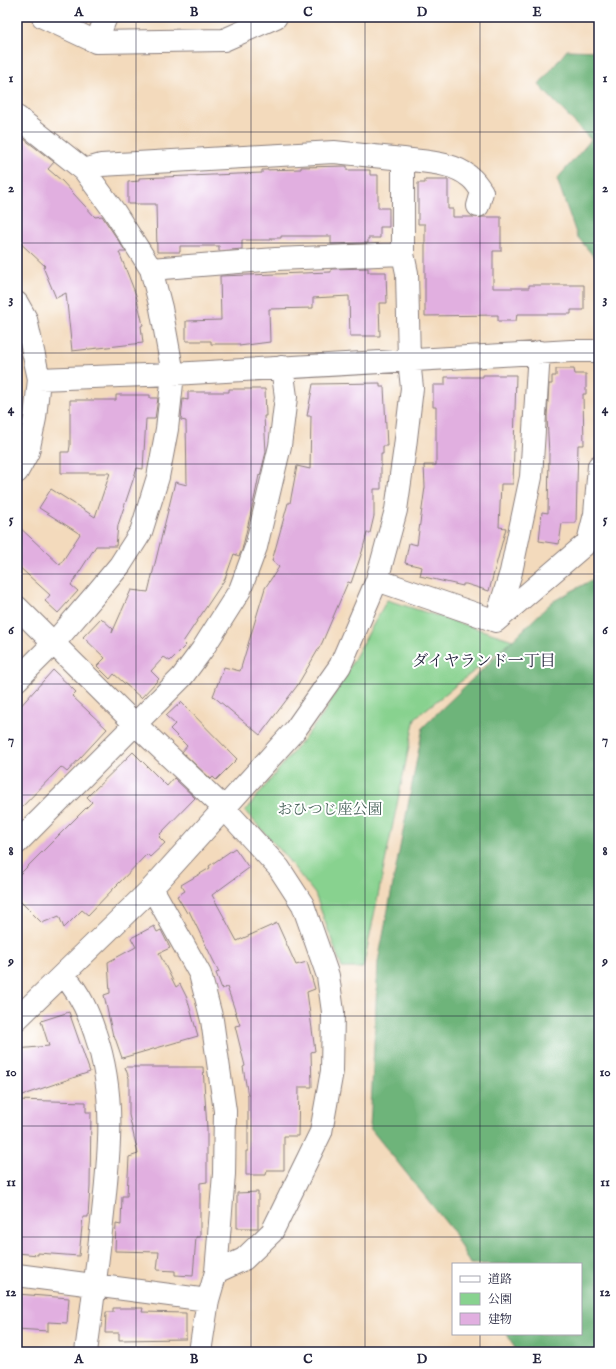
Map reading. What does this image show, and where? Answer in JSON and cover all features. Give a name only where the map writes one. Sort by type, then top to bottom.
[{"type":"street","points":[[43,17],[96,42],[224,40],[276,17]]},
{"type":"street","points":[[96,42],[106,17]]},
{"type":"street","points":[[224,40],[232,17]]},
{"type":"street","points":[[17,117],[84,170],[114,211],[150,269],[161,308],[173,374],[167,429],[158,477],[142,532],[120,565],[53,644],[17,680]]},
{"type":"street","points":[[84,170],[101,165],[334,152],[403,159],[450,166],[462,171],[471,178],[482,192],[478,206]]},
{"type":"street","points":[[17,1019],[152,888],[295,730],[340,666],[377,580],[396,510],[412,388],[409,360],[407,273],[403,254],[403,159]]},
{"type":"street","points":[[150,269],[276,259],[403,254]]},
{"type":"street","points":[[17,303],[26,319],[39,379],[35,418],[28,452],[17,472]]},
{"type":"street","points":[[39,379],[173,374],[539,352],[599,351]]},
{"type":"street","points":[[496,621],[511,572],[531,477],[539,352]]},
{"type":"street","points":[[17,843],[182,677],[202,650],[240,590],[256,547],[280,446],[286,397],[282,367]]},
{"type":"street","points":[[496,621],[588,542],[595,514],[599,466]]},
{"type":"street","points":[[377,580],[496,621]]},
{"type":"street","points":[[17,607],[135,724],[224,808],[279,868],[303,905],[328,976],[333,1012],[332,1071],[321,1132],[272,1232],[244,1259],[216,1272]]},
{"type":"street","points":[[152,888],[200,974],[212,1020],[225,1111],[224,1174],[216,1272],[208,1300],[200,1352]]},
{"type":"street","points":[[63,975],[75,988],[91,1018],[104,1057],[109,1093],[110,1153],[86,1352]]},
{"type":"street","points":[[17,1275],[208,1300]]},
{"type":"green space","points":[[567,50],[599,51],[599,263],[577,236],[557,179],[591,140],[539,85]]},
{"type":"green space","points":[[599,576],[599,1352],[517,1352],[508,1335],[582,1335],[582,1263],[469,1263],[452,1230],[370,1128],[378,962],[423,727],[552,602]]},
{"type":"green space","name":"おひつじ座公園","points":[[387,600],[513,640],[415,718],[363,968],[342,968],[315,894],[281,851],[245,811],[323,715]]},
{"type":"building","points":[[24,139],[54,162],[48,169],[62,181],[95,217],[102,216],[126,252],[119,252],[136,295],[143,325],[141,326],[143,343],[72,351],[66,293],[56,298],[43,267],[45,266],[17,240],[17,148]]},
{"type":"building","points":[[347,166],[347,170],[370,170],[370,175],[378,175],[378,208],[389,208],[389,227],[380,227],[380,238],[368,238],[368,243],[331,244],[331,236],[281,236],[281,238],[271,238],[271,240],[242,240],[242,249],[219,251],[219,246],[180,246],[180,252],[157,252],[156,204],[128,204],[128,182],[139,181],[139,178],[262,173],[262,170]]},
{"type":"building","points":[[425,180],[448,180],[448,209],[453,209],[453,217],[501,217],[501,251],[493,251],[493,288],[529,288],[529,285],[584,285],[584,310],[571,310],[571,314],[517,314],[516,321],[498,321],[498,315],[425,316],[425,224],[418,224],[418,183],[425,183]]},
{"type":"building","points":[[368,268],[368,272],[386,272],[387,303],[379,303],[380,336],[350,336],[349,296],[313,298],[313,308],[269,309],[270,342],[239,346],[239,344],[211,344],[211,341],[186,341],[186,321],[221,320],[220,276],[331,272],[331,269]]},
{"type":"building","points":[[556,369],[574,369],[575,374],[586,374],[586,394],[583,394],[584,445],[578,445],[576,523],[562,523],[559,544],[539,541],[542,512],[548,513],[549,454],[547,417],[549,384],[552,384],[552,376],[556,376]]},
{"type":"building","points":[[483,375],[516,375],[513,484],[501,484],[499,527],[506,528],[489,591],[466,584],[463,584],[463,586],[420,576],[422,567],[405,563],[409,543],[417,545],[425,487],[424,465],[436,465],[436,407],[433,407],[433,385],[445,385],[445,377],[483,377]]},
{"type":"building","points":[[380,383],[380,387],[384,387],[387,446],[383,446],[383,454],[381,454],[381,489],[374,489],[374,516],[370,533],[367,533],[351,583],[348,582],[322,643],[297,686],[260,735],[213,696],[224,667],[240,671],[265,588],[279,567],[272,561],[288,503],[290,503],[297,466],[310,469],[311,416],[307,416],[313,384]]},
{"type":"building","points":[[229,389],[265,389],[266,416],[264,416],[266,452],[260,476],[259,475],[242,550],[239,556],[234,554],[225,579],[183,642],[186,645],[170,661],[164,657],[151,671],[159,679],[141,698],[114,674],[110,679],[97,666],[105,658],[83,637],[101,618],[113,629],[112,633],[131,590],[148,592],[175,482],[187,485],[186,421],[181,420],[183,399],[188,400],[188,392],[229,392]]},
{"type":"building","points":[[116,395],[150,395],[150,398],[158,398],[155,419],[146,419],[143,469],[137,468],[118,525],[116,546],[96,546],[71,585],[78,591],[58,613],[45,601],[50,595],[17,565],[17,525],[60,565],[80,534],[39,508],[51,489],[95,517],[110,473],[61,473],[61,452],[69,452],[70,446],[70,400],[116,400]]},
{"type":"building","points":[[53,670],[76,692],[72,696],[107,729],[67,772],[61,767],[17,812],[17,710]]},
{"type":"building","points":[[181,702],[237,759],[216,780],[213,777],[211,779],[182,752],[187,746],[170,729],[175,724],[166,716]]},
{"type":"building","points":[[133,752],[167,786],[174,778],[195,798],[160,834],[161,835],[159,837],[165,843],[150,857],[147,854],[88,915],[82,910],[64,928],[59,916],[42,923],[17,898],[17,877],[92,802],[87,797]]},
{"type":"building","points":[[235,848],[249,868],[212,895],[237,941],[277,923],[296,965],[307,962],[315,989],[307,992],[315,1051],[311,1052],[312,1087],[299,1087],[298,1136],[284,1136],[284,1170],[267,1170],[266,1175],[246,1175],[246,1151],[248,1151],[248,1096],[243,1067],[245,1066],[235,1026],[240,1025],[227,987],[222,989],[216,973],[219,972],[189,911],[187,913],[177,896],[185,891],[181,885],[210,868],[209,866]]},
{"type":"building","points":[[154,926],[157,932],[161,930],[170,948],[159,953],[176,987],[180,984],[187,998],[198,1036],[122,1058],[114,1035],[113,1036],[104,995],[110,993],[108,962],[136,947],[131,938]]},
{"type":"building","points":[[69,1012],[90,1072],[17,1097],[17,1049],[49,1046],[41,1021]]},
{"type":"building","points":[[125,1067],[203,1067],[207,1128],[207,1182],[200,1183],[200,1237],[196,1237],[193,1276],[175,1275],[175,1271],[157,1270],[159,1252],[115,1251],[116,1224],[121,1225],[122,1196],[127,1196],[129,1157],[138,1154],[129,1115],[129,1078]]},
{"type":"building","points":[[17,1100],[86,1102],[86,1112],[91,1112],[88,1217],[83,1217],[79,1256],[17,1253]]},
{"type":"building","points":[[258,1192],[258,1228],[237,1228],[237,1193]]},
{"type":"building","points":[[17,1294],[69,1298],[67,1323],[48,1322],[48,1331],[17,1329]]},
{"type":"building","points":[[113,1308],[143,1308],[142,1312],[186,1313],[186,1339],[119,1340],[119,1333],[105,1333],[106,1312],[113,1312]]},
{"type":"district","name":"ダイヤランド一丁目","points":[[484,660]]}]
